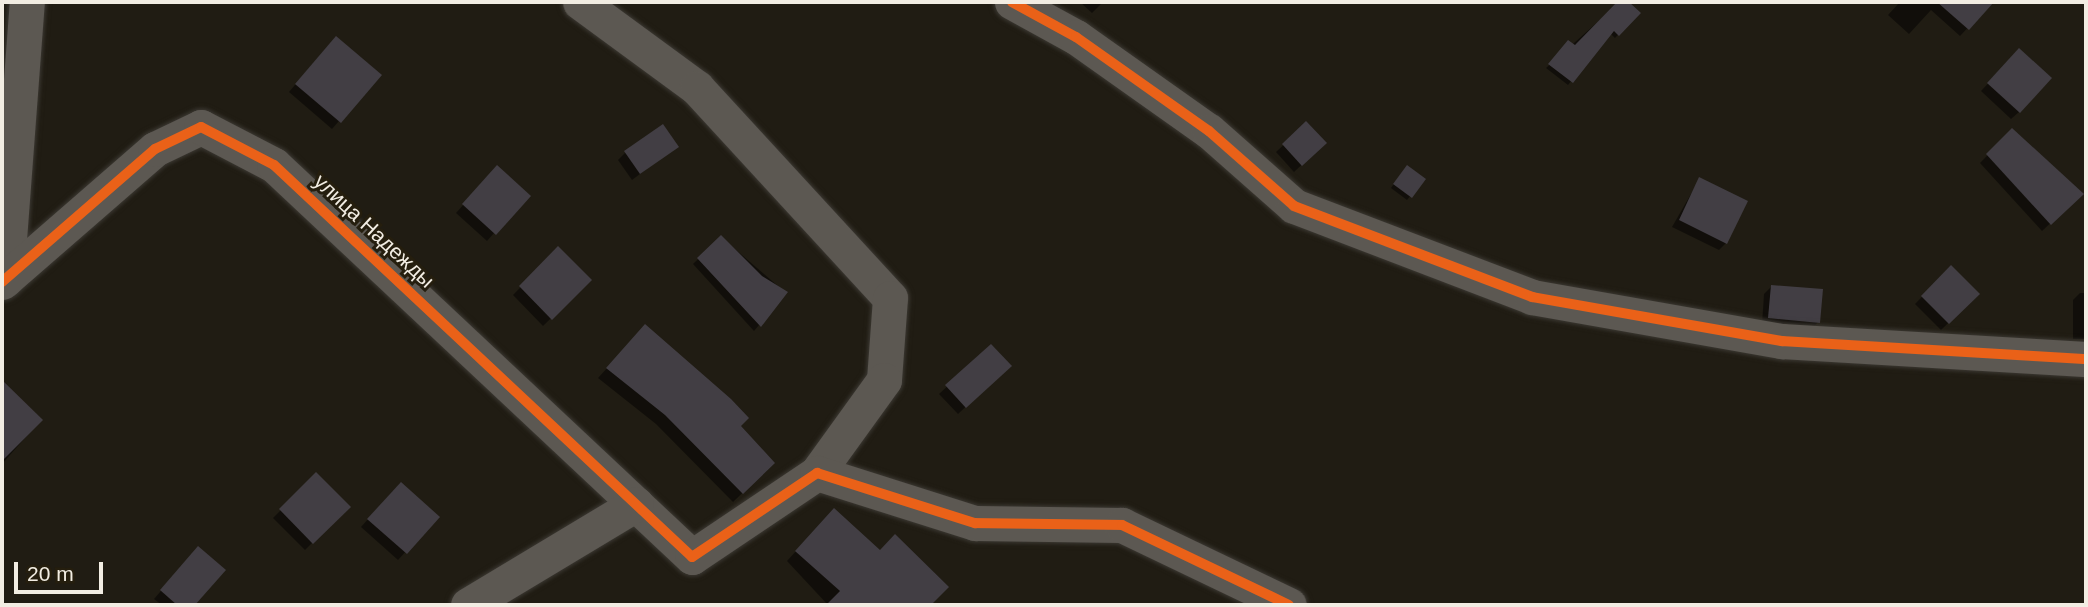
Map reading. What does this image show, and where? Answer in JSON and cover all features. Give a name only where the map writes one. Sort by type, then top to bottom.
[{"type":"street","points":[[4,281],[27,2]]},
{"type":"street","points":[[580,2],[696,88],[890,298],[884,380],[817,473],[975,523],[1122,525],[1289,605]]},
{"type":"street","points":[[1012,2],[1076,37],[1209,131],[1294,206],[1532,297],[1782,341],[2086,359]]},
{"type":"street","name":"улица Надежды","points":[[4,281],[155,149],[201,127],[274,165],[692,557],[817,473]]},
{"type":"street","points":[[468,605],[636,505]]},
{"type":"building","points":[[1617,2],[1629,2],[1641,13],[1619,36],[1614,31],[1573,83],[1548,64],[1568,40],[1575,45]]},
{"type":"building","points":[[1937,2],[1994,2],[1969,30]]},
{"type":"building","points":[[336,36],[382,75],[341,123],[295,84]]},
{"type":"building","points":[[2019,48],[2052,78],[2020,113],[1987,83]]},
{"type":"building","points":[[1306,121],[1327,143],[1302,166],[1282,144]]},
{"type":"building","points":[[663,124],[679,147],[640,174],[624,151]]},
{"type":"building","points":[[2012,128],[2084,194],[2051,225],[1986,154]]},
{"type":"building","points":[[497,165],[531,196],[496,235],[462,204]]},
{"type":"building","points":[[1407,165],[1426,179],[1412,198],[1393,184]]},
{"type":"building","points":[[1699,177],[1748,201],[1727,244],[1679,220]]},
{"type":"building","points":[[721,235],[762,276],[788,292],[761,327],[697,258]]},
{"type":"building","points":[[558,246],[592,280],[552,320],[519,286]]},
{"type":"building","points":[[1951,265],[1980,294],[1949,324],[1921,296]]},
{"type":"building","points":[[1771,285],[1823,289],[1820,323],[1768,318]]},
{"type":"building","points":[[645,324],[749,418],[741,426],[775,463],[743,494],[665,415],[606,368]]},
{"type":"building","points":[[991,344],[1012,366],[966,408],[945,385]]},
{"type":"building","points":[[2,380],[43,420],[2,461]]},
{"type":"building","points":[[316,472],[351,507],[313,544],[279,509]]},
{"type":"building","points":[[401,482],[440,517],[407,554],[367,519]]},
{"type":"building","points":[[834,508],[880,550],[895,534],[949,587],[931,605],[826,605],[840,591],[795,551]]},
{"type":"building","points":[[198,546],[226,570],[195,605],[177,605],[160,590]]},
{"type":"cycle path","points":[[1012,2],[1076,37],[1209,131],[1294,206],[1532,297],[1782,341],[2086,359]]},
{"type":"cycle path","points":[[2,282],[155,149],[201,127],[274,165],[692,557],[817,473],[975,523],[1122,525],[1289,605]]}]
